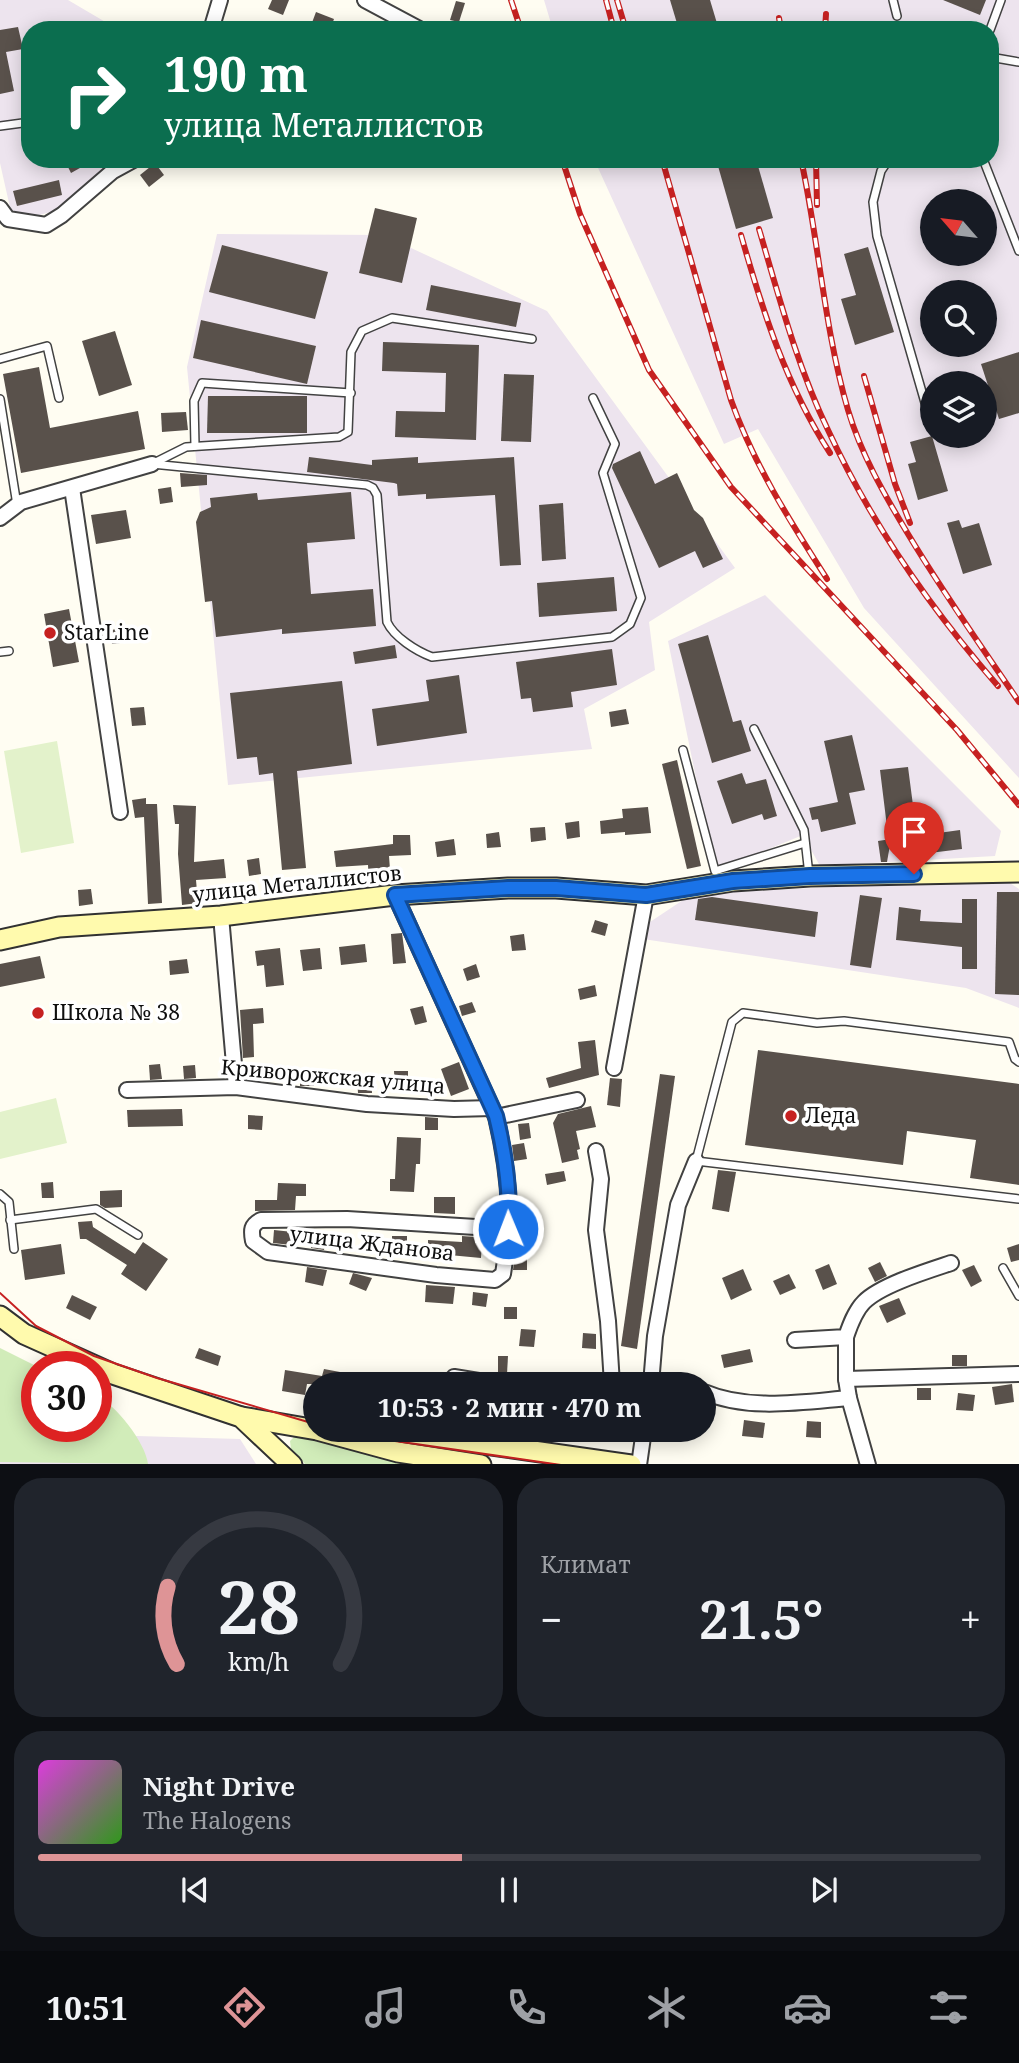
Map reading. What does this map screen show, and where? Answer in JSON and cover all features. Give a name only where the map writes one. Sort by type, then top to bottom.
[{"type":"street","points":[[214,21],[220,0]]},
{"type":"street","points":[[365,0],[404,21]]},
{"type":"street","points":[[3,217],[46,225],[118,168]]},
{"type":"street","points":[[0,518],[21,502],[152,464]]},
{"type":"street","points":[[72,488],[120,811]]},
{"type":"street","name":"улица Металлистов","points":[[0,940],[59,927],[221,916],[395,895],[556,888],[646,895],[733,881],[810,876],[1019,872]]},
{"type":"street","points":[[395,895],[494,1112],[503,1145],[509,1210],[508,1229]]},
{"type":"street","points":[[614,1068],[646,895]]},
{"type":"street","points":[[221,916],[236,1087]]},
{"type":"street","name":"Криворожская улица","points":[[127,1090],[236,1087],[367,1104],[494,1112],[577,1100]]},
{"type":"street","points":[[596,1151],[601,1179],[596,1230],[608,1321],[611,1372]]},
{"type":"street","points":[[652,1372],[655,1336],[678,1205],[696,1161]]},
{"type":"street","name":"улица Жданова","points":[[347,1219],[508,1229],[503,1274],[495,1280],[436,1275],[268,1252],[253,1241],[252,1235],[254,1223],[261,1220],[347,1219]]},
{"type":"street","points":[[868,1464],[846,1379],[846,1337],[850,1323],[864,1302],[911,1276],[951,1263]]},
{"type":"street","points":[[0,1316],[24,1334],[113,1374],[241,1417],[317,1430],[398,1452],[475,1464]]},
{"type":"street","points":[[795,1340],[846,1337]]},
{"type":"street","points":[[846,1379],[1019,1374]]},
{"type":"street","points":[[716,1398],[784,1404],[849,1398]]},
{"type":"street","points":[[241,1417],[303,1415]]},
{"type":"street","points":[[241,1417],[291,1464]]},
{"type":"street","points":[[470,1442],[624,1464]]},
{"type":"street","points":[[639,1464],[642,1442]]},
{"type":"lane","points":[[894,0],[897,16]]},
{"type":"lane","points":[[993,21],[1001,0]]},
{"type":"lane","points":[[999,59],[1019,62]]},
{"type":"lane","points":[[0,126],[21,123]]},
{"type":"lane","points":[[883,168],[873,202],[877,236],[920,385]]},
{"type":"lane","points":[[987,168],[1019,250]]},
{"type":"lane","points":[[152,464],[186,447],[339,437],[348,432],[351,352],[362,331],[392,318],[532,339]]},
{"type":"lane","points":[[0,359],[47,346],[59,398]]},
{"type":"lane","points":[[195,446],[194,401],[202,383],[351,393]]},
{"type":"lane","points":[[152,464],[367,485],[373,488],[377,495],[387,622],[391,631],[424,654],[432,657],[612,637],[630,624],[640,598],[603,473],[615,444],[593,398]]},
{"type":"lane","points":[[0,400],[17,506]]},
{"type":"lane","points":[[0,652],[9,651]]},
{"type":"lane","points":[[754,729],[804,830],[810,876]]},
{"type":"lane","points":[[683,750],[715,872],[805,843]]},
{"type":"lane","points":[[1019,1062],[1015,1059],[1009,1042],[844,1021],[817,1023],[743,1013],[732,1022],[696,1161],[1019,1199]]},
{"type":"lane","points":[[0,1194],[9,1202],[14,1249]]},
{"type":"lane","points":[[10,1220],[96,1209],[138,1235]]},
{"type":"lane","points":[[1003,1268],[1019,1296]]},
{"type":"shaded area","points":[[0,0],[68,0],[104,21],[21,21],[21,168],[108,168],[90,180],[69,207],[32,217],[11,212],[0,163]]},
{"type":"shaded area","points":[[544,0],[1019,0],[1019,778],[864,608],[758,429],[724,444],[598,168],[999,168],[999,21],[550,21]]},
{"type":"shaded area","points":[[217,234],[383,235],[547,311],[735,568],[649,622],[655,670],[584,709],[592,749],[228,785],[187,367]]},
{"type":"shaded area","points":[[765,595],[1001,831],[995,856],[820,866],[803,835],[715,871],[668,641]]},
{"type":"shaded area","points":[[1005,880],[1019,889],[1019,1008],[966,988],[643,939],[644,926],[692,894]]},
{"type":"shaded area","points":[[0,1432],[21,1433],[21,1442],[112,1442],[112,1435],[240,1439],[256,1464],[0,1464]]},
{"type":"green space","points":[[57,741],[74,843],[21,853],[4,751]]},
{"type":"green space","points":[[56,1098],[67,1143],[0,1159],[0,1112]]},
{"type":"green space","points":[[0,1348],[21,1358],[21,1442],[112,1442],[112,1407],[136,1435],[148,1464],[0,1462]]},
{"type":"green space","points":[[299,1437],[303,1438],[303,1442],[319,1442],[408,1464],[305,1464],[291,1449],[290,1441]]},
{"type":"building","points":[[272,0],[289,0],[283,15],[268,9]]},
{"type":"building","points":[[670,0],[710,0],[716,21],[676,21]]},
{"type":"building","points":[[943,0],[986,0],[980,15]]},
{"type":"building","points":[[456,1],[465,3],[459,21],[450,20]]},
{"type":"building","points":[[316,12],[334,19],[333,21],[313,21]]},
{"type":"building","points":[[18,27],[21,49],[6,52],[14,91],[0,94],[0,30]]},
{"type":"building","points":[[149,168],[159,168],[164,175],[149,187],[140,175]]},
{"type":"building","points":[[719,168],[759,168],[773,218],[736,229]]},
{"type":"building","points":[[59,180],[62,195],[17,206],[13,191]]},
{"type":"building","points":[[375,208],[417,218],[402,283],[359,273]]},
{"type":"building","points":[[222,245],[328,272],[315,319],[209,292]]},
{"type":"building","points":[[868,247],[894,332],[855,345],[841,299],[856,295],[844,254]]},
{"type":"building","points":[[431,285],[521,303],[516,327],[426,310]]},
{"type":"building","points":[[201,320],[316,346],[307,384],[193,358]]},
{"type":"building","points":[[115,331],[132,385],[99,396],[82,341]]},
{"type":"building","points":[[383,342],[479,345],[476,440],[395,437],[396,411],[445,412],[446,373],[382,371]]},
{"type":"building","points":[[1019,352],[1019,413],[999,419],[997,371],[983,371],[981,364]]},
{"type":"building","points":[[39,367],[50,428],[138,411],[145,449],[21,473],[3,374]]},
{"type":"building","points":[[504,374],[534,375],[531,442],[501,441]]},
{"type":"building","points":[[208,396],[307,396],[307,433],[207,433]]},
{"type":"building","points":[[186,412],[188,430],[162,432],[161,413]]},
{"type":"building","points":[[920,439],[920,448],[935,448],[948,491],[918,500],[908,464],[916,462],[910,442]]},
{"type":"building","points":[[640,451],[655,484],[677,473],[694,510],[703,518],[723,559],[703,568],[695,551],[659,568],[612,468],[613,464]]},
{"type":"building","points":[[309,457],[372,465],[372,460],[418,457],[418,463],[514,457],[521,565],[500,566],[495,495],[426,499],[426,494],[398,496],[397,484],[394,483],[307,472]]},
{"type":"building","points":[[180,473],[207,475],[207,485],[181,487]]},
{"type":"building","points":[[171,487],[173,502],[160,504],[158,489]]},
{"type":"building","points":[[351,492],[355,539],[307,543],[311,594],[373,589],[376,626],[282,634],[282,629],[216,637],[212,601],[205,602],[196,522],[200,512],[211,507],[210,498],[257,493],[258,500]]},
{"type":"building","points":[[563,503],[566,559],[542,561],[539,505]]},
{"type":"building","points":[[126,510],[131,538],[96,544],[91,515]]},
{"type":"building","points":[[959,520],[962,528],[979,523],[992,565],[963,574],[947,523]]},
{"type":"building","points":[[614,577],[617,611],[539,617],[537,583]]},
{"type":"building","points":[[69,609],[79,662],[53,667],[44,614]]},
{"type":"building","points":[[127,628],[128,642],[112,644],[110,630]]},
{"type":"building","points":[[708,635],[733,722],[741,720],[751,751],[712,763],[678,644]]},
{"type":"building","points":[[395,645],[397,658],[355,664],[353,652]]},
{"type":"building","points":[[612,649],[617,685],[571,692],[573,707],[533,712],[531,698],[521,699],[516,662]]},
{"type":"building","points":[[459,675],[467,733],[377,746],[372,709],[429,701],[426,680]]},
{"type":"building","points":[[342,681],[352,764],[297,771],[306,868],[282,870],[273,773],[259,775],[257,757],[237,759],[230,693]]},
{"type":"building","points":[[144,707],[146,725],[132,726],[130,708]]},
{"type":"building","points":[[626,709],[629,724],[611,727],[609,712]]},
{"type":"building","points":[[852,735],[865,790],[849,793],[856,824],[821,832],[818,819],[812,820],[809,808],[838,802],[824,741]]},
{"type":"building","points":[[677,760],[701,866],[687,869],[662,764]]},
{"type":"building","points":[[908,767],[917,836],[960,830],[962,849],[905,856],[907,838],[888,835],[880,770]]},
{"type":"building","points":[[742,773],[746,784],[766,779],[777,816],[764,820],[762,814],[732,824],[717,781]]},
{"type":"building","points":[[146,798],[146,804],[157,804],[162,903],[148,904],[144,817],[135,818],[132,800]]},
{"type":"building","points":[[173,805],[196,806],[194,862],[224,859],[226,878],[196,880],[198,903],[182,905],[178,854],[179,824],[175,824]]},
{"type":"building","points":[[648,807],[651,833],[601,834],[600,821],[623,818],[622,809]]},
{"type":"building","points":[[579,821],[580,837],[567,839],[565,823]]},
{"type":"building","points":[[545,827],[546,840],[531,842],[530,828]]},
{"type":"building","points":[[499,832],[501,847],[487,848],[486,834]]},
{"type":"building","points":[[393,835],[410,835],[411,855],[389,856],[391,883],[369,886],[368,865],[336,867],[334,851],[393,844]]},
{"type":"building","points":[[454,839],[456,855],[437,857],[435,842]]},
{"type":"building","points":[[891,839],[887,862],[881,862],[878,841]]},
{"type":"building","points":[[259,858],[261,874],[249,876],[247,860]]},
{"type":"building","points":[[91,889],[93,904],[79,906],[78,890]]},
{"type":"building","points":[[997,892],[1019,892],[1019,995],[995,994]]},
{"type":"building","points":[[860,895],[882,898],[871,968],[850,965]]},
{"type":"building","points":[[712,897],[818,912],[815,937],[695,920],[698,899]]},
{"type":"building","points":[[962,899],[977,899],[977,969],[962,969],[962,947],[896,940],[899,907],[921,910],[920,921],[962,923]]},
{"type":"building","points":[[595,920],[608,924],[605,936],[591,932]]},
{"type":"building","points":[[402,933],[406,963],[393,964],[391,934]]},
{"type":"building","points":[[524,934],[526,950],[512,951],[510,936]]},
{"type":"building","points":[[365,944],[367,962],[341,965],[339,947]]},
{"type":"building","points":[[280,948],[284,985],[266,987],[264,965],[257,966],[255,951]]},
{"type":"building","points":[[320,948],[322,969],[303,971],[300,950]]},
{"type":"building","points":[[40,956],[45,978],[0,987],[0,964]]},
{"type":"building","points":[[187,959],[189,973],[170,975],[169,961]]},
{"type":"building","points":[[476,964],[480,977],[467,981],[463,969]]},
{"type":"building","points":[[595,985],[597,996],[580,1000],[578,989]]},
{"type":"building","points":[[472,1002],[476,1012],[462,1016],[459,1006]]},
{"type":"building","points":[[423,1006],[427,1022],[415,1025],[410,1009]]},
{"type":"building","points":[[263,1008],[264,1023],[253,1024],[254,1057],[243,1058],[240,1010]]},
{"type":"building","points":[[595,1040],[599,1075],[549,1088],[546,1078],[581,1068],[578,1042]]},
{"type":"building","points":[[758,1050],[1019,1084],[1019,1185],[970,1178],[976,1140],[907,1131],[903,1165],[745,1145]]},
{"type":"building","points":[[459,1062],[469,1089],[451,1096],[441,1069]]},
{"type":"building","points":[[160,1064],[162,1079],[150,1080],[149,1065]]},
{"type":"building","points":[[195,1065],[196,1078],[184,1079],[183,1066]]},
{"type":"building","points":[[300,1069],[314,1069],[314,1086],[300,1086]]},
{"type":"building","points":[[394,1071],[408,1071],[408,1088],[395,1089]]},
{"type":"building","points":[[660,1074],[675,1076],[637,1349],[621,1346]]},
{"type":"building","points":[[371,1075],[372,1093],[358,1093],[357,1076]]},
{"type":"building","points":[[610,1078],[622,1079],[620,1107],[607,1105]]},
{"type":"building","points":[[591,1106],[596,1127],[576,1131],[579,1159],[562,1163],[553,1123],[558,1114]]},
{"type":"building","points":[[182,1109],[183,1126],[128,1127],[127,1110]]},
{"type":"building","points":[[248,1115],[263,1116],[262,1130],[248,1129]]},
{"type":"building","points":[[425,1117],[438,1118],[438,1130],[425,1130]]},
{"type":"building","points":[[529,1123],[531,1138],[520,1140],[518,1124]]},
{"type":"building","points":[[397,1137],[421,1138],[420,1164],[416,1164],[414,1192],[390,1191],[390,1179],[395,1179]]},
{"type":"building","points":[[524,1143],[527,1159],[514,1161],[512,1145]]},
{"type":"building","points":[[718,1170],[736,1172],[729,1212],[712,1209]]},
{"type":"building","points":[[564,1171],[566,1181],[547,1185],[545,1174]]},
{"type":"building","points":[[53,1182],[54,1198],[42,1198],[41,1183]]},
{"type":"building","points":[[278,1183],[306,1184],[306,1196],[296,1196],[295,1210],[255,1211],[255,1200],[277,1200]]},
{"type":"building","points":[[122,1190],[122,1207],[105,1208],[100,1205],[100,1191]]},
{"type":"building","points":[[434,1197],[455,1197],[455,1214],[434,1213]]},
{"type":"building","points":[[92,1221],[93,1227],[135,1254],[143,1242],[168,1259],[146,1291],[121,1274],[127,1265],[86,1239],[80,1239],[78,1222]]},
{"type":"building","points":[[274,1230],[293,1232],[291,1245],[273,1243]]},
{"type":"building","points":[[392,1236],[407,1236],[407,1250],[392,1250]]},
{"type":"building","points":[[462,1236],[475,1237],[475,1243],[482,1243],[481,1258],[428,1253],[428,1240],[462,1242]]},
{"type":"building","points":[[312,1237],[326,1239],[324,1250],[311,1248]]},
{"type":"building","points":[[61,1244],[65,1274],[25,1280],[21,1250]]},
{"type":"building","points":[[517,1244],[527,1244],[527,1270],[513,1270]]},
{"type":"building","points":[[1019,1244],[1019,1260],[1011,1262],[1007,1248]]},
{"type":"building","points":[[880,1262],[887,1276],[875,1282],[868,1268]]},
{"type":"building","points":[[829,1264],[837,1284],[823,1290],[815,1270]]},
{"type":"building","points":[[974,1265],[982,1281],[971,1287],[962,1270]]},
{"type":"building","points":[[307,1267],[327,1270],[323,1286],[305,1282]]},
{"type":"building","points":[[743,1269],[752,1290],[731,1300],[722,1278]]},
{"type":"building","points":[[353,1273],[372,1278],[366,1291],[349,1284]]},
{"type":"building","points":[[789,1274],[796,1288],[780,1295],[773,1281]]},
{"type":"building","points":[[426,1285],[455,1287],[453,1304],[425,1302]]},
{"type":"building","points":[[473,1292],[488,1294],[486,1307],[472,1305]]},
{"type":"building","points":[[72,1295],[97,1307],[90,1320],[66,1308]]},
{"type":"building","points":[[899,1298],[906,1314],[887,1323],[879,1306]]},
{"type":"building","points":[[504,1307],[517,1307],[517,1319],[504,1319]]},
{"type":"building","points":[[521,1329],[536,1330],[534,1347],[519,1346]]},
{"type":"building","points":[[583,1333],[596,1334],[596,1349],[582,1348]]},
{"type":"building","points":[[199,1348],[221,1356],[218,1366],[195,1358]]},
{"type":"building","points":[[750,1349],[753,1362],[724,1368],[721,1355]]},
{"type":"building","points":[[952,1355],[967,1355],[967,1366],[952,1366]]},
{"type":"building","points":[[498,1356],[508,1356],[507,1372],[498,1372]]},
{"type":"building","points":[[285,1370],[303,1373],[303,1395],[282,1391]]},
{"type":"building","points":[[1012,1384],[1014,1402],[995,1405],[992,1387]]},
{"type":"building","points":[[917,1388],[931,1388],[931,1400],[917,1400]]},
{"type":"building","points":[[958,1393],[975,1395],[973,1411],[956,1410]]},
{"type":"building","points":[[744,1420],[765,1423],[763,1438],[742,1436]]},
{"type":"building","points":[[807,1421],[821,1422],[821,1438],[806,1437]]},
{"type":"tram line","points":[[0,1293],[36,1326],[94,1356],[157,1378],[303,1421]]},
{"type":"tram line","points":[[402,1442],[554,1464]]},
{"type":"railway","points":[[511,0],[518,21]]},
{"type":"railway","points":[[606,0],[612,21]]},
{"type":"railway","points":[[617,0],[623,21]]},
{"type":"railway","points":[[826,14],[826,21]]},
{"type":"railway","points":[[565,168],[580,214],[649,370],[731,487],[957,730],[1019,805]]},
{"type":"railway","points":[[665,168],[740,424],[774,492],[827,579]]},
{"type":"railway","points":[[803,168],[833,348],[859,442],[882,489],[921,555],[1019,702]]},
{"type":"railway","points":[[816,168],[817,205]]},
{"type":"railway","points":[[759,229],[798,356],[817,406],[845,465],[883,532],[926,596],[998,686]]},
{"type":"railway","points":[[741,235],[758,292],[788,374],[830,453]]},
{"type":"railway","points":[[864,376],[895,484],[910,523]]},
{"type":"place","name":"StarLine","points":[[50,633]]},
{"type":"place","name":"Школа № 38","points":[[38,1013]]},
{"type":"place","name":"Леда","points":[[791,1116]]},
{"type":"route","points":[[508,1229],[509,1210],[503,1145],[496,1116],[395,895],[508,888],[556,888],[646,895],[733,881],[914,874]]}]
